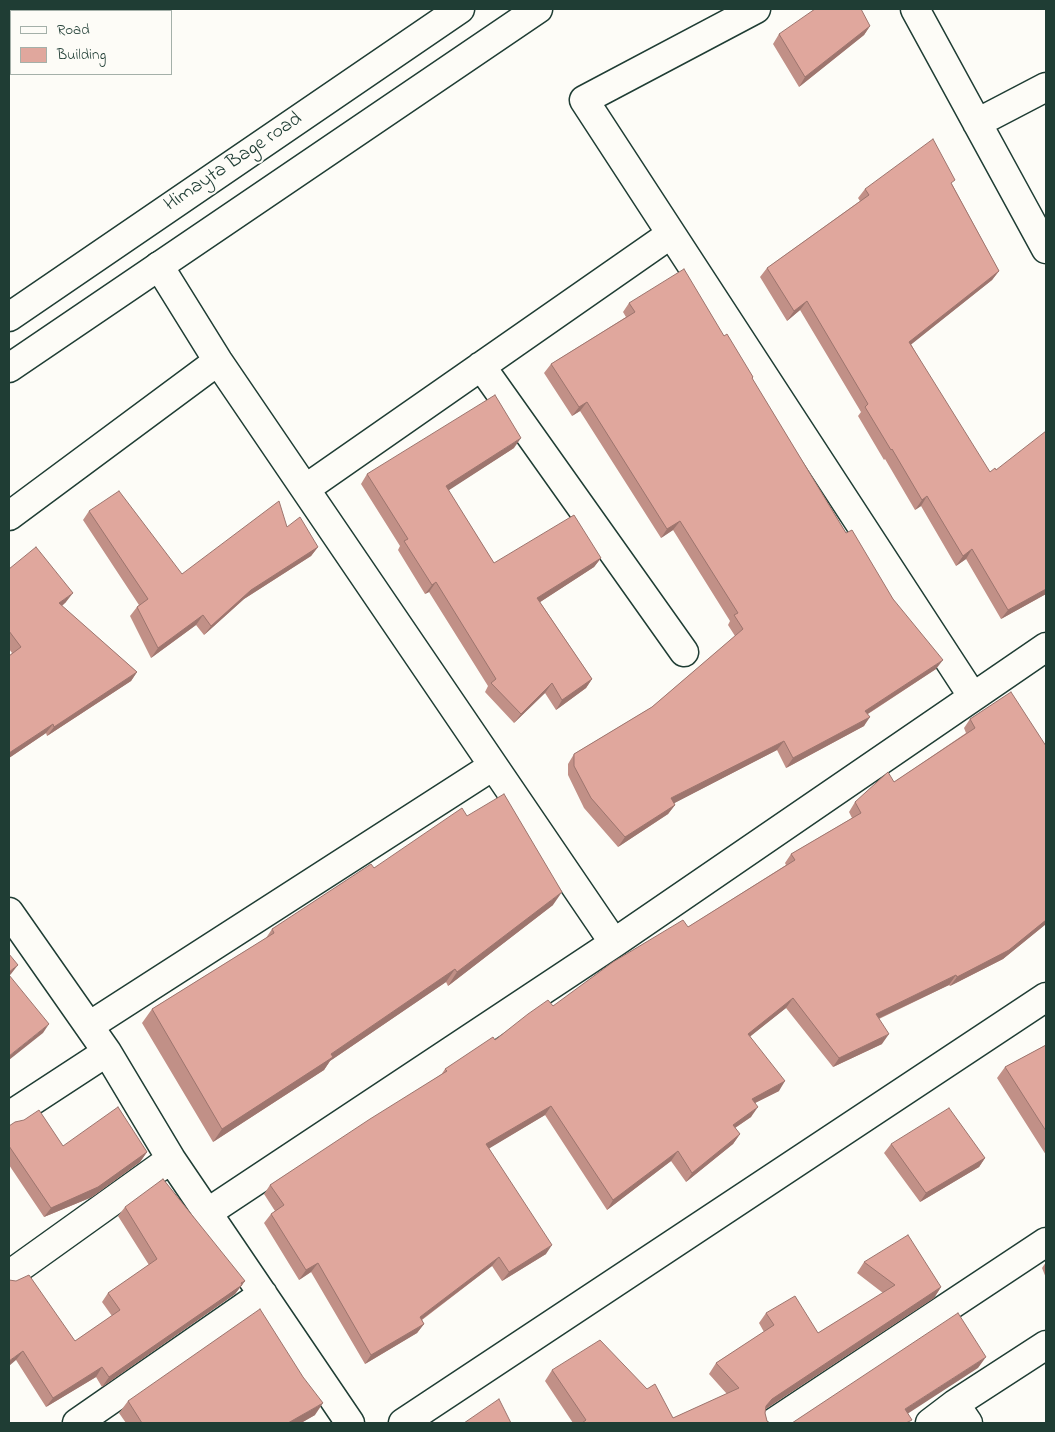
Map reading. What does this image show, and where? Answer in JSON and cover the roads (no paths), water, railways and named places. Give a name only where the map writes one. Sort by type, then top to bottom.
[{"type":"street","points":[[9,368],[514,23],[538,9]]},
{"type":"street","points":[[756,9],[584,100],[973,697]]},
{"type":"street","points":[[915,9],[1046,248]]},
{"type":"street","name":"Himayta Bage road","points":[[9,317],[450,11]]},
{"type":"street","points":[[977,123],[1046,87]]},
{"type":"street","points":[[305,489],[671,234]]},
{"type":"street","points":[[159,266],[218,361],[614,943]]},
{"type":"street","points":[[9,516],[218,361]]},
{"type":"street","points":[[481,366],[684,652]]},
{"type":"street","points":[[207,1212],[614,943],[1046,648]]},
{"type":"street","points":[[89,1026],[493,766]]},
{"type":"street","points":[[9,912],[107,1052],[171,1159],[350,1423]]},
{"type":"street","points":[[403,1423],[1046,997]]},
{"type":"street","points":[[9,1116],[107,1052]]},
{"type":"street","points":[[9,1275],[171,1159]]},
{"type":"street","points":[[773,1423],[1046,1242]]},
{"type":"street","points":[[77,1423],[263,1294]]},
{"type":"street","points":[[930,1423],[962,1414],[1046,1345]]}]
